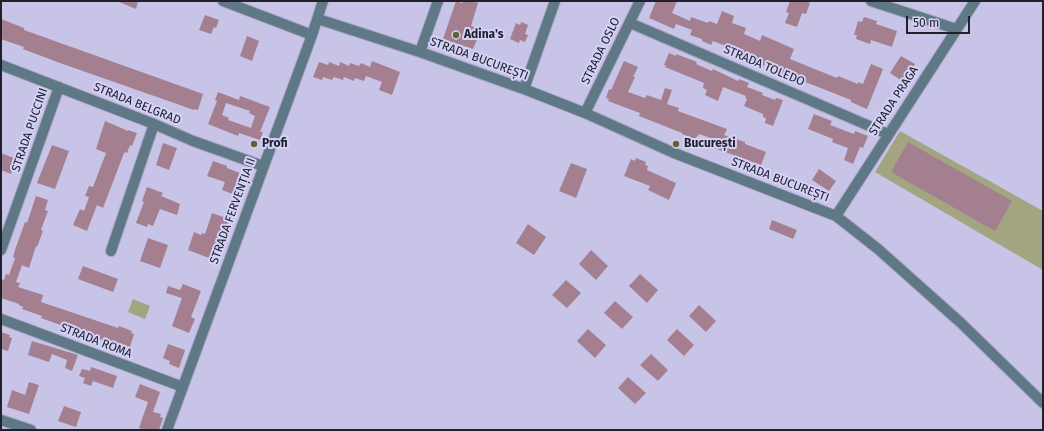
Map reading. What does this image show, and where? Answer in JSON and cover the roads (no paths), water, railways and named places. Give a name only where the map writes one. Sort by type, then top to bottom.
[{"type":"street","points":[[223,1],[312,35]]},
{"type":"street","name":"STRADA FERVENȚIA II","points":[[167,430],[324,1]]},
{"type":"street","points":[[420,52],[438,1]]},
{"type":"street","points":[[524,89],[555,1]]},
{"type":"street","name":"STRADA OSLO","points":[[585,113],[640,1]]},
{"type":"street","points":[[871,1],[956,29]]},
{"type":"street","name":"STRADA PRAGA","points":[[836,216],[975,1]]},
{"type":"street","name":"STRADA BUCUREȘTI","points":[[318,19],[420,52],[524,89],[585,113],[674,153],[836,216],[878,249],[961,323],[1043,403]]},
{"type":"street","name":"STRADA TOLEDO","points":[[630,23],[888,134]]},
{"type":"street","name":"STRADA BELGRAD","points":[[1,65],[154,124],[193,141],[263,166]]},
{"type":"street","name":"STRADA PUCCINI","points":[[1,250],[59,87]]},
{"type":"street","points":[[111,251],[154,124]]},
{"type":"street","name":"STRADA ROMA","points":[[1,319],[183,388]]},
{"type":"street","points":[[1,420],[31,430]]},
{"type":"place","name":"Adina's","points":[[456,35]]},
{"type":"place","name":"Profi","points":[[254,144]]},
{"type":"place","name":"București","points":[[676,144]]}]
